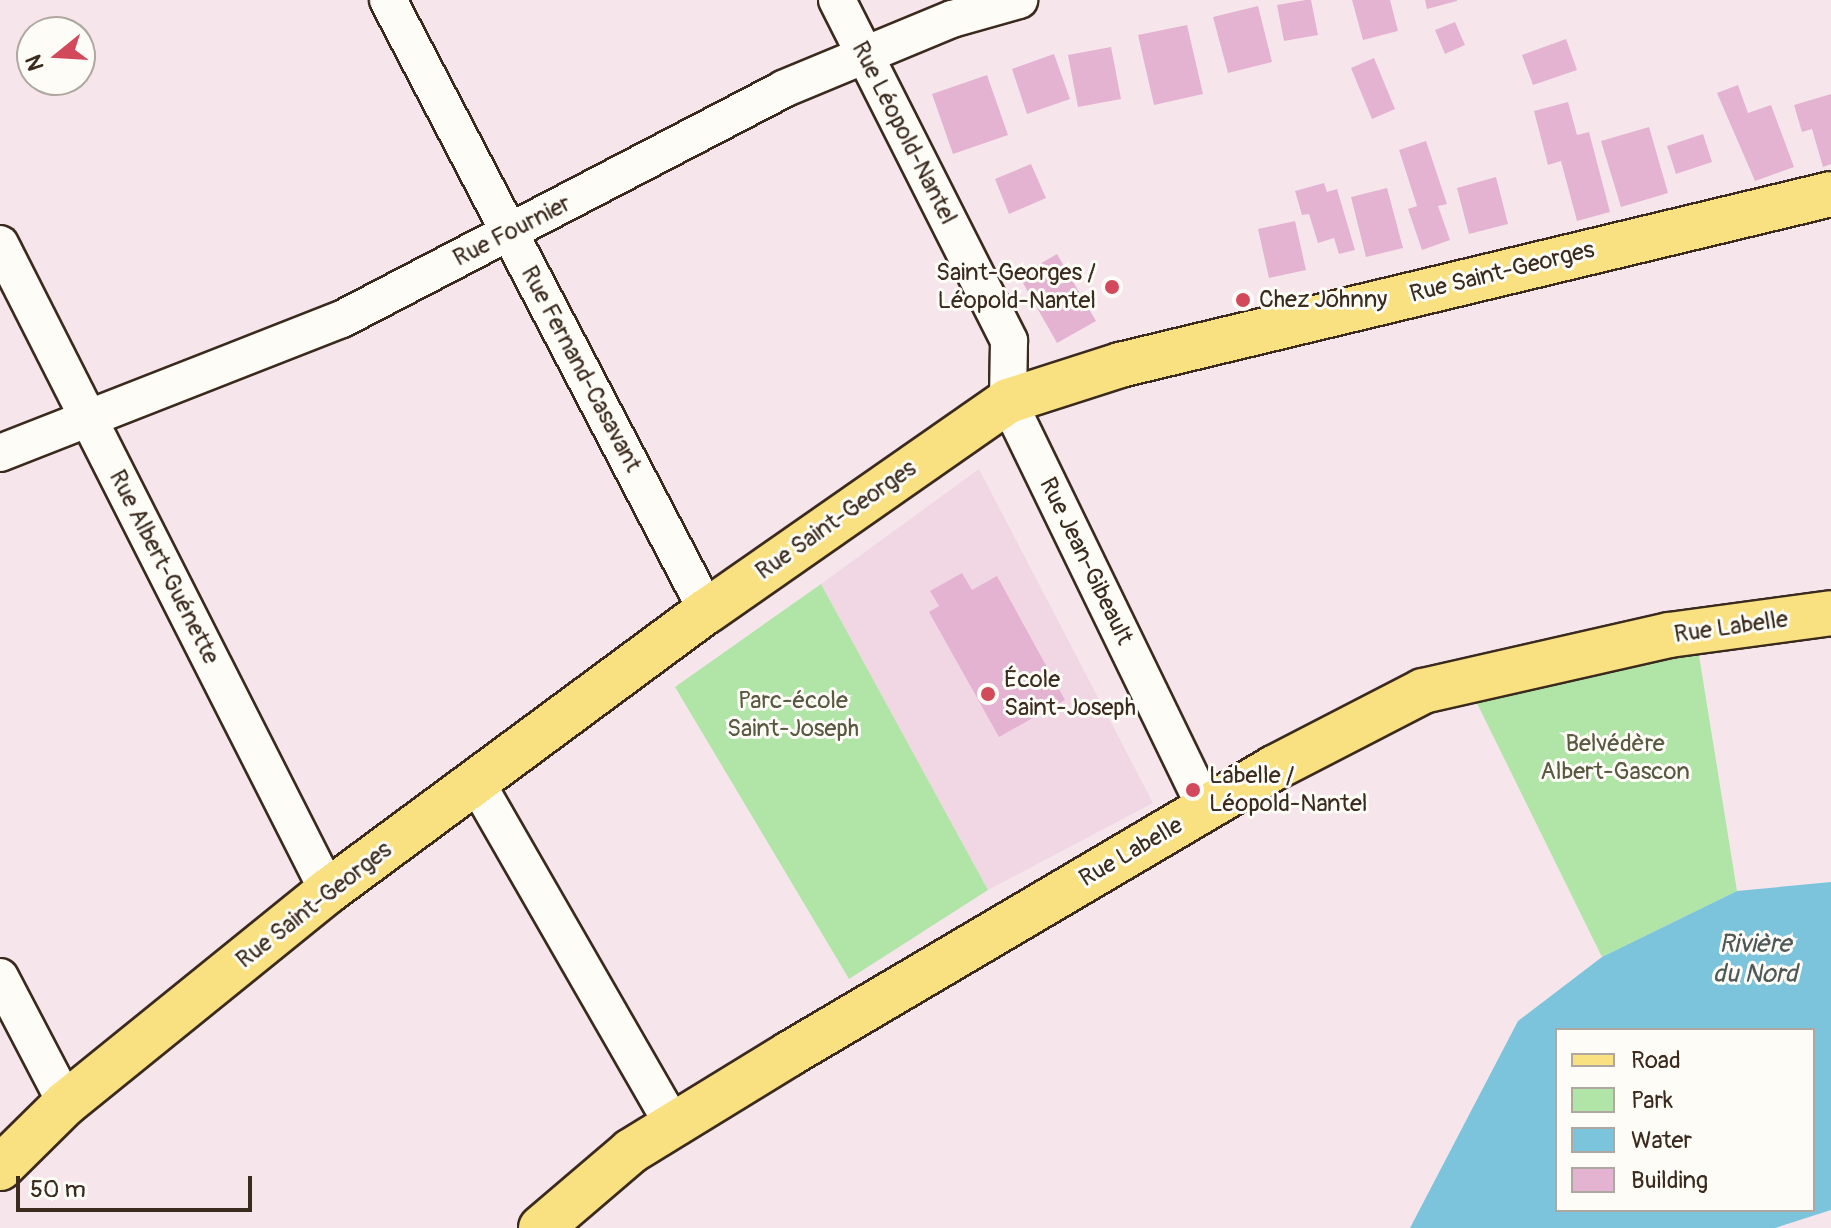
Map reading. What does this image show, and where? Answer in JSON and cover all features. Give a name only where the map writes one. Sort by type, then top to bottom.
[{"type":"main road","name":"Rue Saint-Georges","points":[[0,1168],[66,1103],[328,891],[707,611],[1008,401],[1120,365],[1831,194]]},
{"type":"main road","name":"Rue Labelle","points":[[541,1228],[631,1151],[673,1125],[1206,808],[1423,691],[1669,635],[1831,613]]},
{"type":"street","name":"Rue Fernand-Casavant","points":[[388,0],[707,611]]},
{"type":"street","name":"Rue Léopold-Nantel","points":[[837,0],[1009,341],[1008,401]]},
{"type":"street","name":"Rue Fournier","points":[[0,453],[342,319],[783,89],[952,19],[1019,0]]},
{"type":"street","name":"Rue Albert-Guénette","points":[[0,244],[328,891]]},
{"type":"street","name":"Rue Jean-Gibeault","points":[[1008,401],[1206,808]]},
{"type":"street","points":[[476,782],[673,1125]]},
{"type":"street","points":[[0,977],[66,1103]]},
{"type":"shaded area","name":"École Saint-Joseph","points":[[979,469],[1153,803],[988,890],[821,584]]},
{"type":"green space","name":"Parc-école Saint-Joseph","points":[[821,584],[988,890],[849,979],[675,687]]},
{"type":"green space","name":"Belvédère Albert-Gascon","points":[[1697,643],[1737,891],[1602,957],[1468,685]]},
{"type":"water","name":"Rivière du Nord","points":[[1831,882],[1831,1210],[1775,1228],[1410,1228],[1518,1021],[1602,957],[1737,891]]},
{"type":"building","points":[[1311,0],[1318,35],[1284,41],[1277,5]]},
{"type":"building","points":[[1352,0],[1390,0],[1398,31],[1363,40]]},
{"type":"building","points":[[1425,0],[1457,0],[1457,1],[1427,9]]},
{"type":"building","points":[[1258,6],[1272,62],[1228,73],[1213,17]]},
{"type":"building","points":[[1455,22],[1465,45],[1445,54],[1435,30]]},
{"type":"building","points":[[1187,25],[1203,94],[1154,105],[1138,35]]},
{"type":"building","points":[[1566,39],[1577,70],[1533,85],[1522,55]]},
{"type":"building","points":[[1111,47],[1121,99],[1078,107],[1068,55]]},
{"type":"building","points":[[1054,54],[1070,99],[1027,114],[1012,69]]},
{"type":"building","points":[[1374,58],[1395,109],[1372,119],[1351,68]]},
{"type":"building","points":[[987,75],[1008,135],[953,154],[932,94]]},
{"type":"building","points":[[1738,85],[1748,113],[1771,105],[1794,167],[1755,181],[1717,93]]},
{"type":"building","points":[[1831,94],[1831,164],[1823,167],[1812,129],[1802,132],[1794,105]]},
{"type":"building","points":[[1568,102],[1577,135],[1589,132],[1610,212],[1577,221],[1561,161],[1548,165],[1534,111]]},
{"type":"building","points":[[1649,127],[1668,193],[1621,207],[1601,141]]},
{"type":"building","points":[[1703,134],[1712,162],[1676,174],[1667,146]]},
{"type":"building","points":[[1426,141],[1447,204],[1438,206],[1450,240],[1422,250],[1408,209],[1417,206],[1399,150]]},
{"type":"building","points":[[1031,164],[1046,198],[1009,214],[995,179]]},
{"type":"building","points":[[1496,177],[1508,224],[1469,234],[1457,188]]},
{"type":"building","points":[[1324,183],[1327,192],[1337,189],[1355,250],[1339,254],[1334,238],[1318,243],[1309,214],[1302,215],[1295,191]]},
{"type":"building","points":[[1387,188],[1403,248],[1366,257],[1351,197]]},
{"type":"building","points":[[1295,221],[1306,270],[1269,278],[1258,229]]},
{"type":"building","points":[[1057,254],[1096,321],[1057,343],[1019,276]]},
{"type":"building","points":[[962,573],[972,590],[997,576],[1065,700],[999,737],[929,612],[939,606],[930,591]]},
{"type":"place","name":"Saint-Georges / Léopold-Nantel","points":[[1112,287]]},
{"type":"place","name":"Chez Johnny","points":[[1243,300]]},
{"type":"place","name":"École Saint-Joseph","points":[[988,694]]},
{"type":"place","name":"Labelle / Léopold-Nantel","points":[[1193,790]]}]
